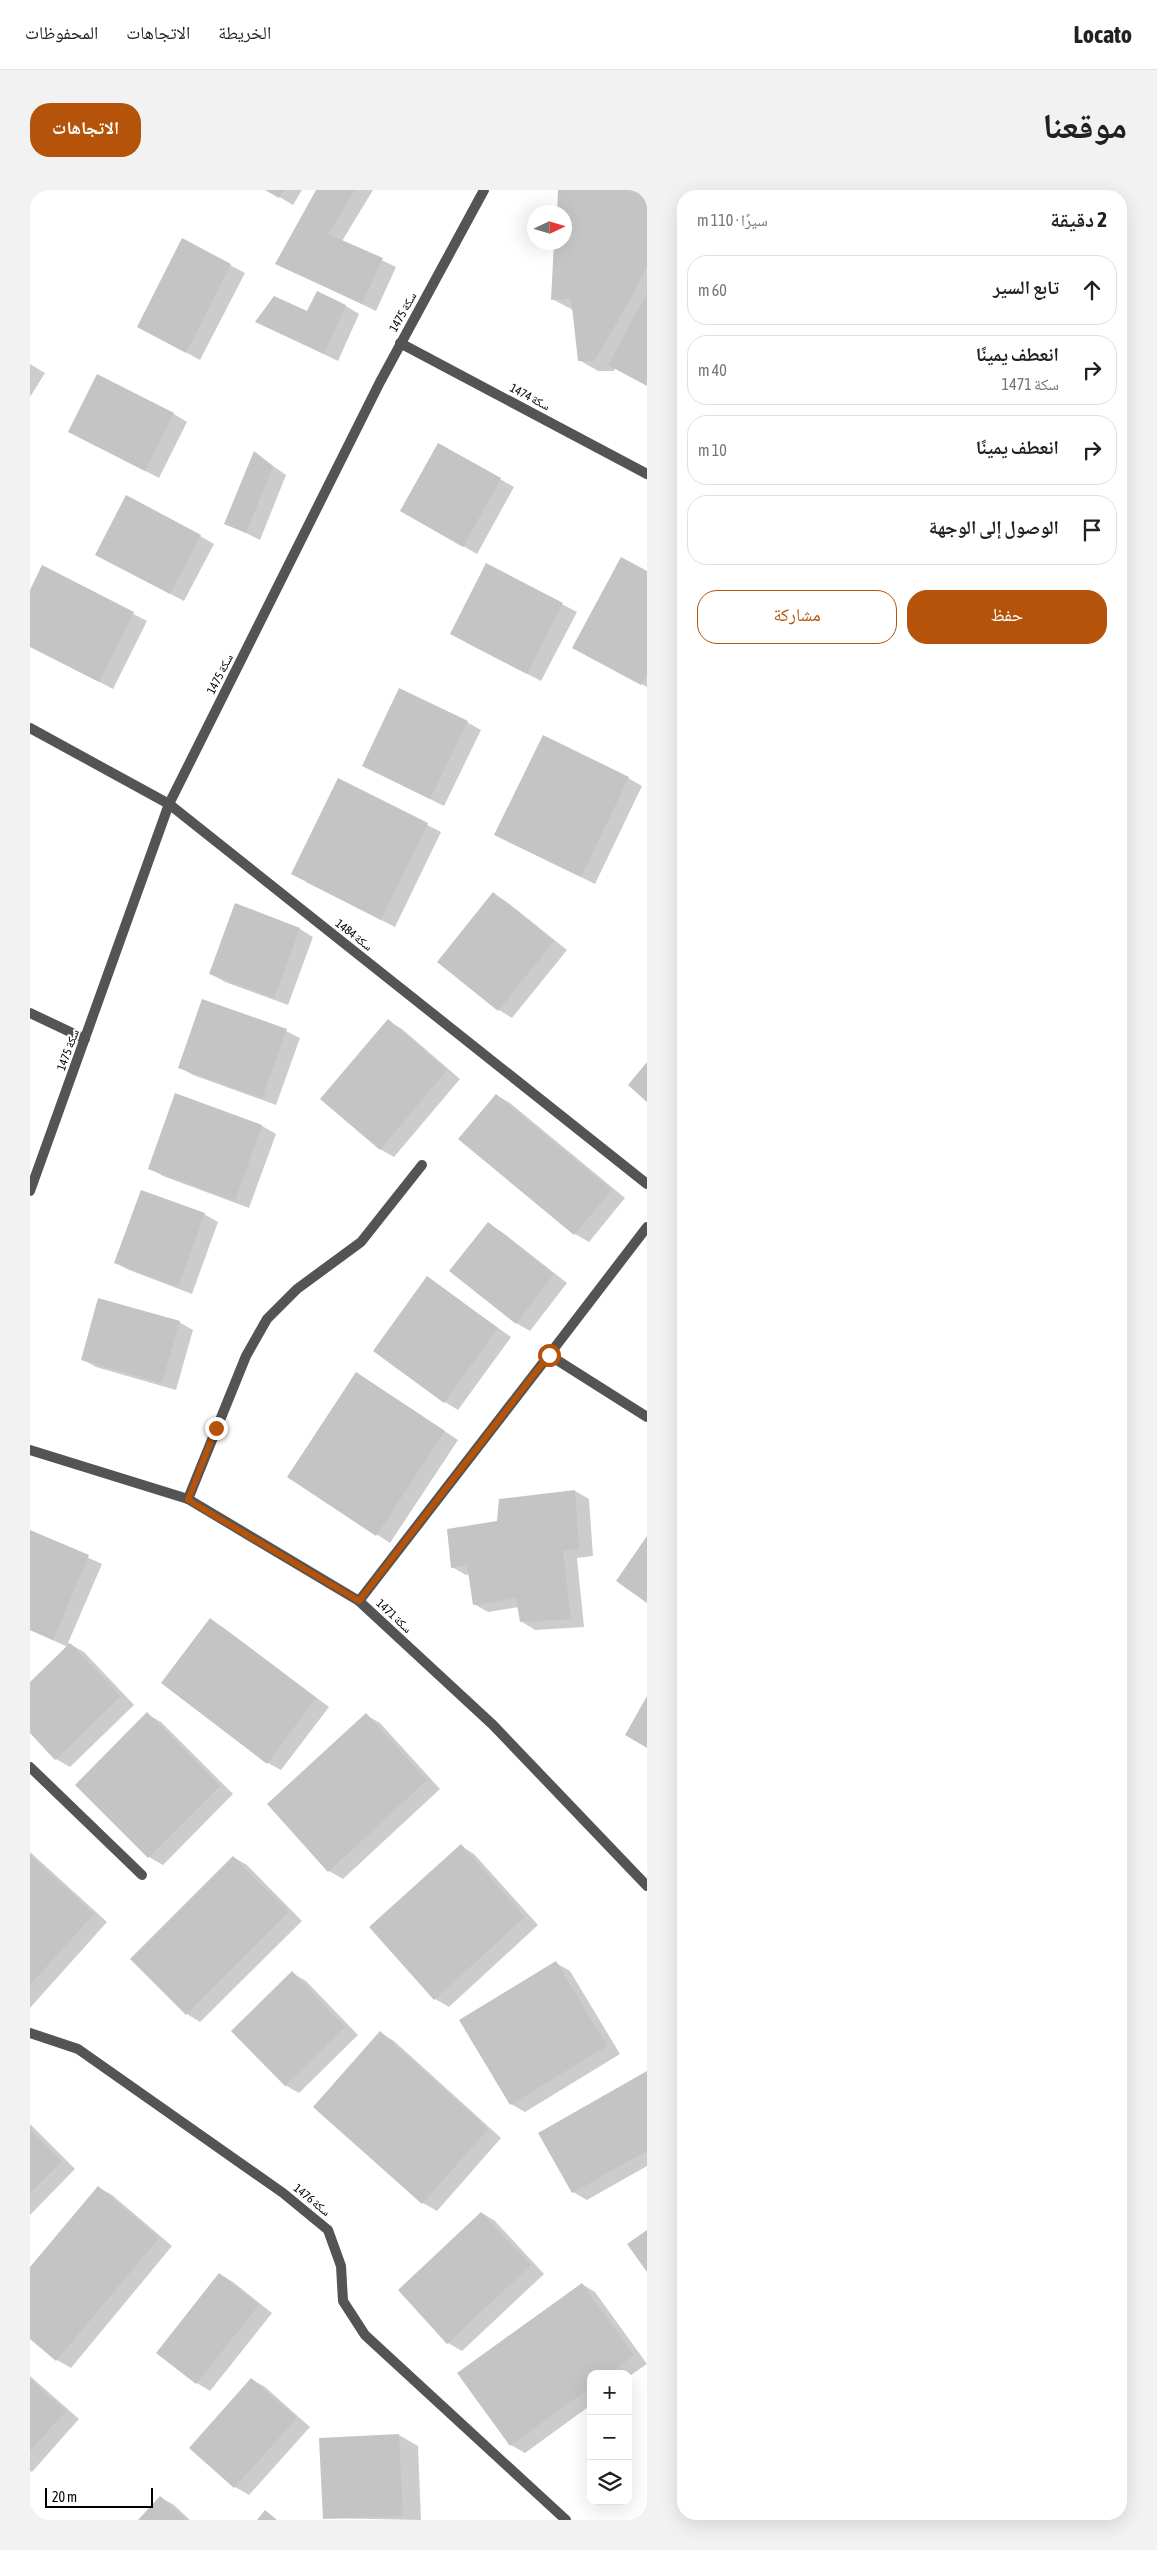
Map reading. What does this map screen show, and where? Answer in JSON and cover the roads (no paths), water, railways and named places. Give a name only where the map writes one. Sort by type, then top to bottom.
[{"type":"street","name":"سكة 1475","points":[[30,1191],[169,804],[400,343],[484,190]]},
{"type":"street","name":"سكة 1474","points":[[400,343],[647,474]]},
{"type":"street","name":"سكة 1484","points":[[30,728],[169,804],[647,1184]]},
{"type":"street","points":[[30,1013],[85,1039]]},
{"type":"street","points":[[188,1500],[246,1356],[267,1319],[297,1289],[361,1242],[422,1165]]},
{"type":"street","points":[[359,1601],[647,1227]]},
{"type":"street","points":[[549,1355],[647,1417]]},
{"type":"street","name":"سكة 1471","points":[[30,1450],[188,1500],[359,1601],[493,1725],[647,1886]]},
{"type":"street","points":[[30,1768],[142,1875]]},
{"type":"street","name":"سكة 1476","points":[[30,2033],[78,2049],[283,2193],[328,2230],[341,2266],[343,2301],[365,2335],[566,2520]]},
{"type":"street","points":[[644,2520],[647,2517]]}]
